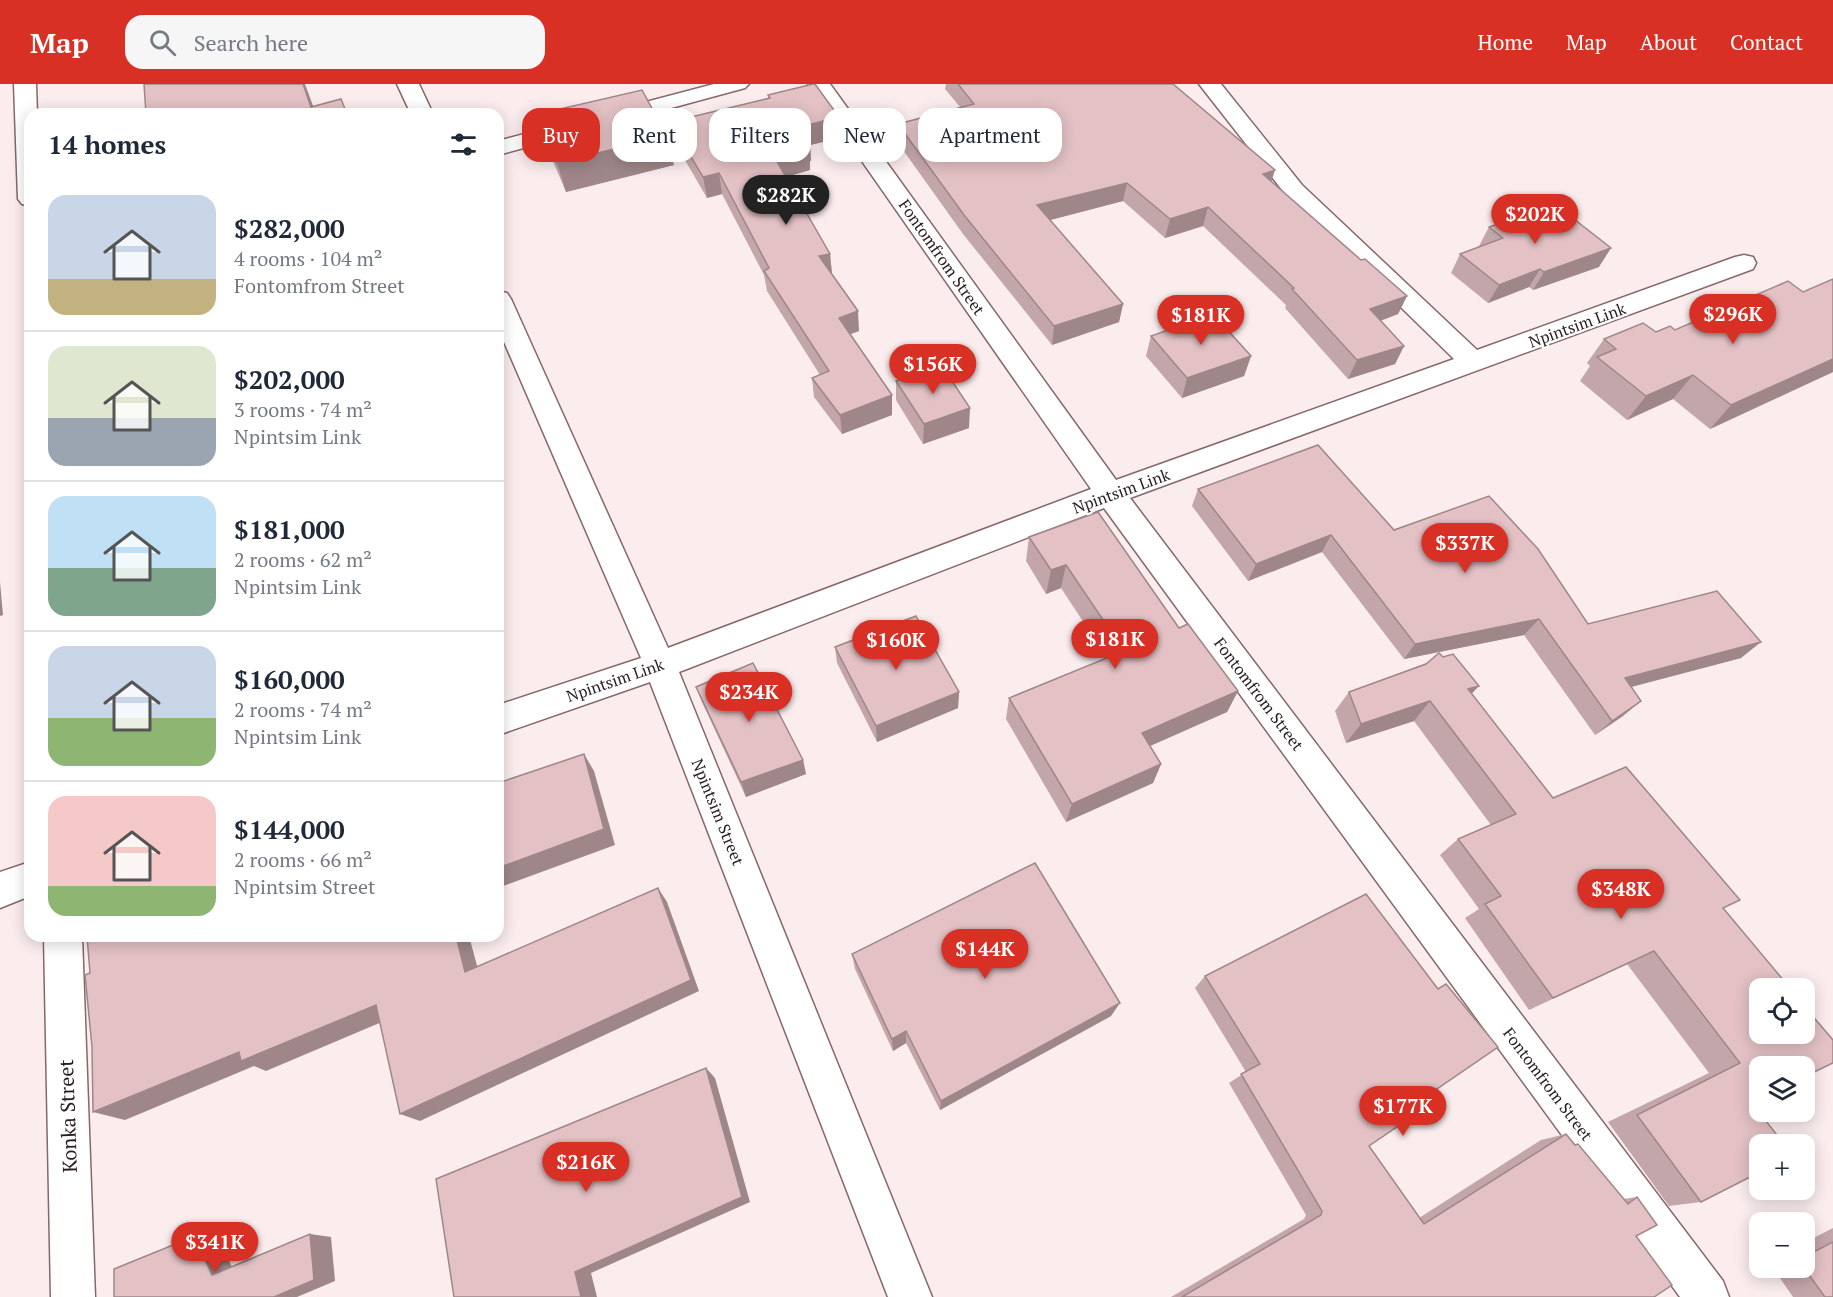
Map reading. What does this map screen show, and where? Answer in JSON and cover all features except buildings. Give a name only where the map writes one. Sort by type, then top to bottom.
[{"type":"street","points":[[25,84],[26,108]]},
{"type":"street","points":[[408,84],[419,108]]},
{"type":"street","points":[[504,146],[738,84]]},
{"type":"street","name":"Fontomfrom Street","points":[[819,84],[1110,494],[1707,1297]]},
{"type":"street","points":[[1210,84],[1294,190],[1474,363]]},
{"type":"street","name":"Npintsim Link","points":[[504,718],[660,665],[1110,494],[1744,263]]},
{"type":"street","name":"Npintsim Street","points":[[504,313],[660,665],[910,1297]]},
{"type":"street","points":[[0,890],[24,881]]},
{"type":"street","name":"Konka Street","points":[[63,942],[73,1297]]}]
